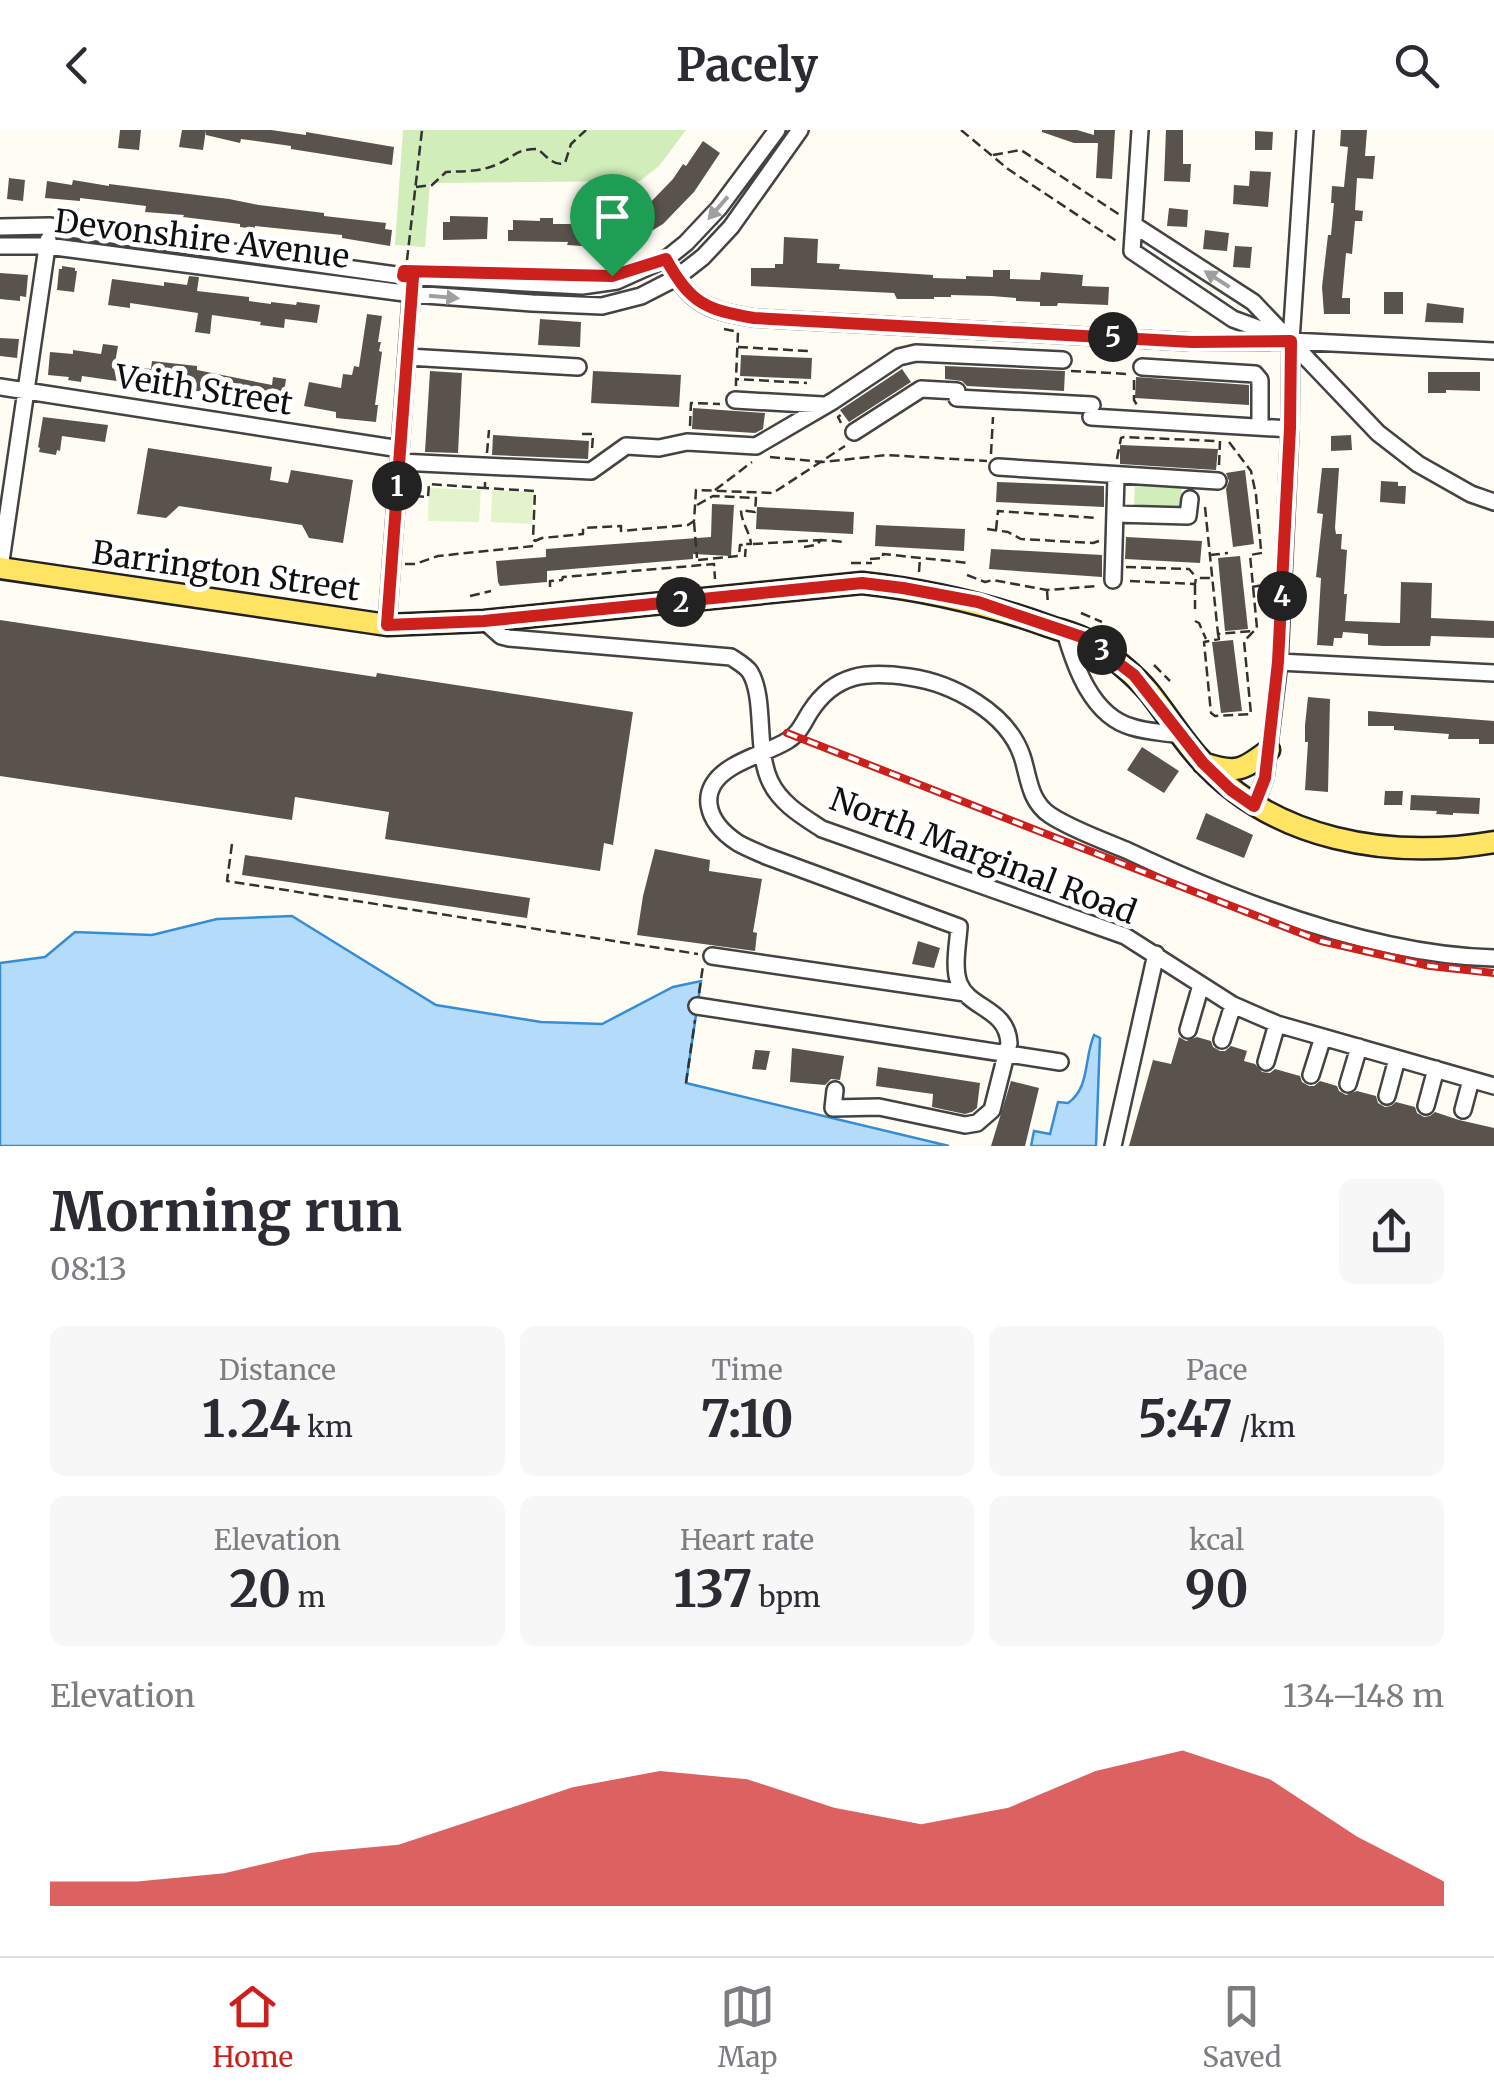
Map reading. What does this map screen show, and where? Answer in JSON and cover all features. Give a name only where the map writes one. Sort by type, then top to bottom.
[{"type":"main road","name":"Barrington Street","points":[[0,568],[387,625],[484,621],[862,583],[903,588],[978,602],[1085,638],[1134,675],[1203,763],[1231,790],[1287,824],[1356,843],[1398,848],[1453,849],[1494,842]]},
{"type":"main road","points":[[1203,763],[1223,770],[1246,768],[1268,750]]},
{"type":"street","name":"Devonshire Avenue","points":[[0,227],[49,226],[408,276],[582,286],[617,281],[666,259],[686,243],[719,208],[776,130]]},
{"type":"street","name":"Devonshire Avenue","points":[[0,246],[48,246],[412,294],[602,306],[640,296],[676,278],[703,257],[731,227],[800,130]]},
{"type":"street","points":[[1140,130],[1132,251],[1233,319],[1291,341]]},
{"type":"street","points":[[1254,806],[1265,778],[1278,662],[1291,341],[1305,130]]},
{"type":"street","points":[[1134,225],[1252,302],[1391,444],[1471,494],[1494,502]]},
{"type":"street","points":[[0,568],[49,226]]},
{"type":"street","points":[[666,259],[687,293],[703,304],[754,318],[1192,342],[1291,341],[1494,351]]},
{"type":"street","points":[[387,625],[412,294],[408,276]]},
{"type":"street","name":"Veith Street","points":[[0,387],[400,455],[591,471],[626,446],[659,448],[690,442],[756,446],[906,354],[1063,360]]},
{"type":"street","points":[[408,356],[578,367]]},
{"type":"street","points":[[1138,372],[1255,374],[1260,380],[1260,427]]},
{"type":"street","points":[[846,424],[921,389],[957,391],[956,398],[1290,428]]},
{"type":"street","points":[[735,400],[823,406]]},
{"type":"street","points":[[993,462],[1116,476],[1218,481]]},
{"type":"street","points":[[1111,577],[1116,476]]},
{"type":"street","points":[[1115,523],[1188,516],[1190,499]]},
{"type":"street","name":"North Marginal Road","points":[[484,621],[509,638],[732,657],[749,670],[756,690],[761,751],[769,780],[781,798],[822,829],[1125,936],[1233,1005],[1278,1024],[1494,1086]]},
{"type":"street","points":[[1066,632],[1083,682],[1116,720],[1132,728],[1180,735]]},
{"type":"street","points":[[1278,662],[1494,673]]},
{"type":"street","points":[[835,1090],[833,1108],[879,1106],[965,1125],[977,1123],[992,1110],[1009,1032],[958,982],[959,926],[766,856],[736,842],[709,811],[712,786],[728,769],[790,740],[825,693],[852,676],[874,674],[937,682],[971,698],[1015,740],[1032,792],[1048,814],[1144,859],[1358,938],[1418,950],[1494,958]]},
{"type":"street","points":[[1113,1146],[1156,954]]},
{"type":"street","points":[[712,956],[965,993]]},
{"type":"street","points":[[1188,1030],[1201,986]]},
{"type":"street","points":[[1222,1040],[1233,1005]]},
{"type":"street","points":[[697,1006],[1060,1062]]},
{"type":"street","points":[[1266,1062],[1278,1024]]},
{"type":"street","points":[[1311,1074],[1323,1036]]},
{"type":"street","points":[[1348,1084],[1359,1047]]},
{"type":"street","points":[[1387,1096],[1397,1059]]},
{"type":"street","points":[[1426,1106],[1436,1069]]},
{"type":"street","points":[[1463,1110],[1471,1080]]},
{"type":"path","points":[[408,276],[422,130]]},
{"type":"path","points":[[416,187],[432,185],[446,172],[473,172],[499,164],[521,150],[538,149],[555,163],[565,163],[571,144],[586,130]]},
{"type":"path","points":[[961,130],[1008,170],[1132,251]]},
{"type":"path","points":[[991,156],[1021,150],[1134,225]]},
{"type":"path","points":[[724,330],[738,332],[736,379]]},
{"type":"path","points":[[738,348],[808,351]]},
{"type":"path","points":[[1068,380],[1068,371],[1138,372]]},
{"type":"path","points":[[1138,372],[1133,394],[1139,406]]},
{"type":"path","points":[[1125,394],[1133,394]]},
{"type":"path","points":[[690,430],[691,403]]},
{"type":"path","points":[[770,457],[823,462],[887,455],[993,462],[993,413]]},
{"type":"path","points":[[698,563],[696,490],[769,494],[823,462],[846,424]]},
{"type":"path","points":[[591,426],[582,434],[593,434],[592,448]]},
{"type":"path","points":[[488,452],[489,430]]},
{"type":"path","points":[[1118,454],[1124,437],[1221,440],[1219,463]]},
{"type":"path","points":[[1230,439],[1251,470],[1264,552],[1250,555],[1258,628]]},
{"type":"path","points":[[715,491],[750,465],[752,456]]},
{"type":"path","points":[[485,488],[486,480]]},
{"type":"path","points":[[408,496],[428,497],[429,484],[535,491],[536,541]]},
{"type":"path","points":[[695,506],[713,496],[756,498],[755,512],[741,510],[750,534],[746,558]]},
{"type":"path","points":[[996,530],[998,511],[1115,523]]},
{"type":"path","points":[[404,564],[438,556],[534,546],[542,538],[583,534],[583,528],[621,526],[622,531],[688,525],[694,521]]},
{"type":"path","points":[[987,529],[1008,532],[1021,539],[1093,543],[1115,523]]},
{"type":"path","points":[[1206,640],[1219,639],[1207,528]]},
{"type":"path","points":[[804,547],[816,546],[821,540]]},
{"type":"path","points":[[550,587],[550,581],[563,577],[738,556],[740,546],[749,544],[846,542]]},
{"type":"path","points":[[1209,556],[1228,553]]},
{"type":"path","points":[[851,563],[883,558],[883,554],[969,563]]},
{"type":"path","points":[[918,572],[920,556]]},
{"type":"path","points":[[698,563],[714,564],[715,579]]},
{"type":"path","points":[[966,575],[985,582],[994,580],[1047,590],[1111,577],[1189,570],[1196,578],[1211,578]]},
{"type":"path","points":[[1111,577],[1195,584]]},
{"type":"path","points":[[1195,608],[1196,578]]},
{"type":"path","points":[[1252,587],[1264,585]]},
{"type":"path","points":[[470,596],[491,590]]},
{"type":"path","points":[[1047,590],[1048,607]]},
{"type":"path","points":[[1080,614],[1102,622]]},
{"type":"path","points":[[1194,621],[1199,623],[1206,640],[1215,716],[1254,714],[1244,640],[1258,628]]},
{"type":"path","points":[[1218,634],[1258,628]]},
{"type":"path","points":[[1154,665],[1170,681]]},
{"type":"path","points":[[1247,671],[1258,670]]},
{"type":"path","points":[[232,844],[227,880],[705,955],[686,1083]]},
{"type":"green space","points":[[403,130],[686,130],[659,166],[640,181],[430,183],[425,247],[395,245]]},
{"type":"green space","points":[[1135,480],[1182,483],[1181,509],[1134,507]]},
{"type":"green space","points":[[429,488],[481,490],[479,522],[428,521]]},
{"type":"green space","points":[[492,490],[533,492],[532,524],[491,522]]},
{"type":"water","points":[[292,916],[436,1005],[541,1022],[602,1024],[673,987],[701,981],[686,1083],[949,1146],[0,1146],[0,963],[45,957],[75,932],[152,935],[217,919]]},
{"type":"water","points":[[1094,1035],[1100,1038],[1096,1146],[1031,1146],[1034,1131],[1050,1134],[1058,1102],[1068,1103],[1080,1089]]},
{"type":"building","points":[[120,130],[141,130],[139,150],[118,148]]},
{"type":"building","points":[[182,130],[206,130],[203,150],[179,147]]},
{"type":"building","points":[[206,130],[306,132],[394,147],[392,165],[291,146],[241,139],[240,143],[206,135]]},
{"type":"building","points":[[1042,130],[1077,130],[1094,135],[1094,130],[1115,130],[1112,179],[1096,178],[1098,143],[1074,143]]},
{"type":"building","points":[[1166,130],[1183,130],[1183,164],[1191,164],[1190,182],[1164,181]]},
{"type":"building","points":[[1341,130],[1367,130],[1365,156],[1375,156],[1373,179],[1357,178],[1355,210],[1363,211],[1362,221],[1355,221],[1352,254],[1346,253],[1342,298],[1350,298],[1350,314],[1324,314],[1322,287],[1331,235],[1332,186],[1344,187],[1348,147],[1340,146]]},
{"type":"building","points":[[1255,131],[1273,132],[1272,150],[1255,150]]},
{"type":"building","points":[[703,141],[720,153],[694,192],[663,224],[648,233],[636,214],[683,164],[686,166]]},
{"type":"building","points":[[1250,171],[1271,172],[1268,207],[1233,204],[1234,185],[1249,186]]},
{"type":"building","points":[[9,178],[25,180],[23,201],[7,199]]},
{"type":"building","points":[[73,180],[386,223],[385,229],[392,230],[390,246],[342,235],[255,229],[145,212],[146,206],[45,198],[47,181],[72,185]]},
{"type":"building","points":[[1169,208],[1188,210],[1187,227],[1167,226]]},
{"type":"building","points":[[450,216],[488,217],[487,239],[443,240],[443,222],[450,222]]},
{"type":"building","points":[[583,217],[612,218],[612,229],[620,224],[619,243],[593,242],[582,246],[567,245],[568,242],[508,241],[513,220],[553,218],[553,224],[583,224]]},
{"type":"building","points":[[1205,230],[1229,233],[1227,251],[1203,249]]},
{"type":"building","points":[[784,237],[818,239],[817,263],[840,264],[839,269],[966,279],[993,277],[993,270],[1010,270],[1010,279],[1040,280],[1041,272],[1083,275],[1082,286],[1109,287],[1108,305],[1040,306],[1040,302],[992,296],[897,299],[894,293],[751,286],[751,268],[783,264]]},
{"type":"building","points":[[1235,246],[1252,247],[1250,268],[1233,267]]},
{"type":"building","points":[[62,266],[77,271],[74,292],[57,290]]},
{"type":"building","points":[[0,273],[28,275],[26,297],[20,296],[20,301],[0,299]]},
{"type":"building","points":[[189,276],[199,277],[197,291],[249,297],[249,301],[271,304],[320,305],[317,323],[285,319],[284,328],[212,315],[210,334],[195,332],[198,313],[130,303],[130,308],[108,305],[112,279],[164,286],[164,282],[187,285]]},
{"type":"building","points":[[1384,292],[1403,292],[1403,314],[1384,314]]},
{"type":"building","points":[[1427,303],[1464,308],[1463,323],[1425,322]]},
{"type":"building","points":[[367,314],[382,316],[376,422],[336,418],[336,412],[304,406],[309,382],[341,388],[343,374],[352,375],[354,366],[359,367]]},
{"type":"building","points":[[540,319],[581,322],[580,347],[538,345]]},
{"type":"building","points":[[0,338],[19,339],[17,358],[0,356]]},
{"type":"building","points":[[103,344],[118,346],[115,363],[151,369],[152,361],[197,366],[197,370],[272,385],[273,377],[286,379],[283,401],[257,397],[256,401],[82,376],[81,382],[48,375],[50,352],[101,354]]},
{"type":"building","points":[[741,355],[812,358],[811,379],[740,376]]},
{"type":"building","points":[[945,366],[1065,371],[1064,391],[967,386],[962,381],[945,379]]},
{"type":"building","points":[[902,369],[911,382],[849,422],[840,410]]},
{"type":"building","points":[[430,371],[462,373],[458,453],[425,452]]},
{"type":"building","points":[[593,371],[681,375],[679,407],[591,403]]},
{"type":"building","points":[[1428,372],[1480,372],[1480,391],[1428,393]]},
{"type":"building","points":[[1136,377],[1249,385],[1249,405],[1135,398]]},
{"type":"building","points":[[693,408],[765,413],[763,429],[755,433],[692,429]]},
{"type":"building","points":[[43,417],[108,425],[105,442],[62,436],[56,455],[39,452]]},
{"type":"building","points":[[493,435],[589,441],[588,459],[492,455]]},
{"type":"building","points":[[1351,435],[1352,450],[1331,451],[1331,436]]},
{"type":"building","points":[[1120,445],[1218,449],[1216,470],[1120,464]]},
{"type":"building","points":[[148,448],[272,467],[270,480],[288,483],[291,470],[353,480],[343,543],[309,538],[302,525],[179,506],[166,518],[137,514]]},
{"type":"building","points":[[1322,468],[1339,468],[1335,528],[1336,534],[1342,534],[1341,549],[1347,550],[1345,621],[1400,623],[1401,582],[1432,583],[1431,618],[1494,621],[1494,638],[1431,636],[1430,646],[1383,646],[1368,645],[1368,634],[1343,632],[1342,638],[1334,638],[1333,646],[1317,645],[1321,578],[1316,577],[1323,514],[1317,513]]},
{"type":"building","points":[[1245,470],[1254,544],[1233,547],[1226,473]]},
{"type":"building","points":[[1381,481],[1406,486],[1405,504],[1380,502]]},
{"type":"building","points":[[997,482],[1104,486],[1104,507],[996,502]]},
{"type":"building","points":[[712,504],[734,505],[731,556],[693,554],[693,559],[547,571],[547,582],[500,586],[498,582],[496,561],[546,557],[546,549],[711,537]]},
{"type":"building","points":[[757,507],[854,512],[853,534],[756,529]]},
{"type":"building","points":[[876,525],[965,529],[964,551],[875,546]]},
{"type":"building","points":[[1126,537],[1202,541],[1200,563],[1125,559]]},
{"type":"building","points":[[991,549],[1102,555],[1102,577],[989,569]]},
{"type":"building","points":[[1240,556],[1248,629],[1225,631],[1218,558]]},
{"type":"building","points":[[0,620],[633,712],[613,845],[604,843],[600,871],[385,839],[389,812],[295,797],[292,820],[0,776]]},
{"type":"building","points":[[1233,640],[1242,711],[1221,713],[1212,642]]},
{"type":"building","points":[[1308,697],[1330,699],[1328,792],[1305,790]]},
{"type":"building","points":[[1368,711],[1494,721],[1494,744],[1479,744],[1479,739],[1448,739],[1449,734],[1394,730],[1394,726],[1368,726]]},
{"type":"building","points":[[1142,747],[1179,771],[1164,793],[1127,770]]},
{"type":"building","points":[[1385,791],[1403,791],[1402,805],[1384,805]]},
{"type":"building","points":[[1411,795],[1480,798],[1479,814],[1410,810]]},
{"type":"building","points":[[1206,813],[1253,835],[1244,858],[1196,839]]},
{"type":"building","points":[[655,849],[710,860],[709,871],[762,879],[753,932],[757,933],[755,951],[637,935]]},
{"type":"building","points":[[245,855],[530,898],[527,918],[242,875]]},
{"type":"building","points":[[918,941],[940,948],[934,968],[912,964]]},
{"type":"building","points":[[1179,1037],[1186,1041],[1197,1037],[1211,1041],[1220,1051],[1231,1046],[1247,1051],[1244,1061],[1255,1064],[1262,1072],[1275,1069],[1300,1076],[1309,1086],[1320,1081],[1337,1086],[1346,1095],[1357,1091],[1376,1096],[1385,1107],[1396,1102],[1415,1107],[1424,1117],[1435,1112],[1494,1128],[1494,1146],[1129,1146],[1153,1060],[1171,1064]]},
{"type":"building","points":[[792,1048],[844,1056],[840,1080],[831,1079],[825,1085],[790,1082]]},
{"type":"building","points":[[755,1050],[770,1051],[766,1070],[752,1069]]},
{"type":"building","points":[[878,1067],[980,1083],[977,1108],[965,1114],[932,1107],[933,1094],[876,1086]]},
{"type":"building","points":[[1011,1081],[1039,1088],[1025,1146],[991,1146]]},
{"type":"railway","points":[[787,733],[1321,941],[1430,966],[1494,973]]},
{"type":"route","points":[[666,259],[687,293],[703,304],[754,318],[1192,342],[1291,341],[1278,662],[1265,778],[1254,806],[1203,763],[1148,690],[1102,650],[1085,638],[978,602],[862,583],[484,621],[387,625],[413,277],[403,276],[404,271],[612,276],[666,259]]}]
